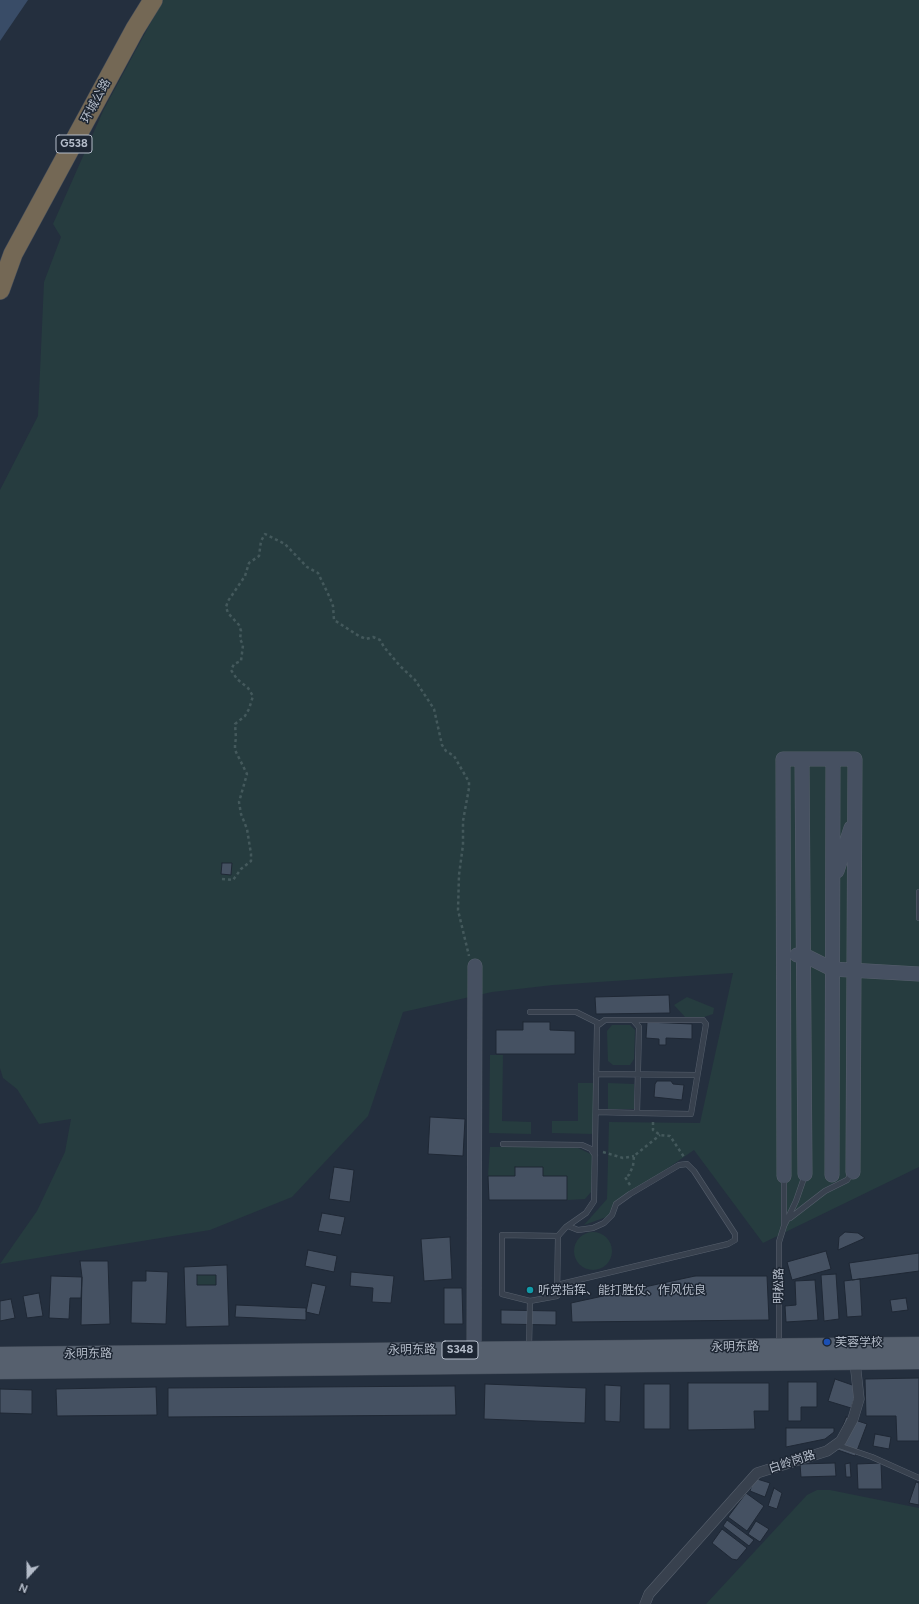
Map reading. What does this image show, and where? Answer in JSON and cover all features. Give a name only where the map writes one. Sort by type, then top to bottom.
[{"type":"highway","name":"环城公路","points":[[0,290],[13,254],[135,29],[154,0]]},
{"type":"main road","points":[[784,1176],[783,759],[855,759],[853,1172]]},
{"type":"main road","points":[[802,759],[805,1174]]},
{"type":"main road","points":[[832,1175],[833,759]]},
{"type":"main road","points":[[784,837],[798,799],[802,775]]},
{"type":"main road","points":[[833,886],[855,812]]},
{"type":"main road","points":[[784,954],[804,955],[832,969],[919,974]]},
{"type":"main road","points":[[474,1358],[475,966]]},
{"type":"main road","points":[[832,1131],[853,1118]]},
{"type":"main road","name":"永明东路","points":[[0,1370],[474,1358],[529,1349],[919,1344]]},
{"type":"main road","name":"永明东路","points":[[0,1355],[855,1362],[919,1361]]},
{"type":"street","name":"白岭岗路","points":[[645,1604],[649,1594],[757,1473],[827,1451],[841,1441],[853,1419],[860,1399],[855,1362]]},
{"type":"lane","points":[[919,892],[919,918]]},
{"type":"lane","points":[[530,1012],[576,1012],[600,1024]]},
{"type":"lane","points":[[558,1236],[502,1235],[502,1294],[530,1302],[557,1296],[558,1236],[568,1226],[586,1213],[594,1201],[597,1026],[605,1020],[703,1020],[706,1024],[691,1114],[596,1112]]},
{"type":"lane","points":[[633,1020],[639,1027],[637,1113]]},
{"type":"lane","points":[[596,1074],[697,1075]]},
{"type":"lane","points":[[503,1144],[582,1145],[591,1149],[595,1156]]},
{"type":"lane","points":[[557,1285],[728,1244],[735,1240],[735,1234],[694,1171],[687,1164],[679,1165],[635,1191],[616,1204],[612,1215],[604,1222],[593,1228],[578,1230],[568,1226]]},
{"type":"lane","points":[[821,1194],[847,1180],[853,1172]]},
{"type":"lane","name":"明松路","points":[[779,1346],[779,1242],[794,1208],[805,1174]]},
{"type":"lane","points":[[786,1224],[821,1194],[829,1184],[832,1175]]},
{"type":"lane","name":"明松路","points":[[784,1176],[786,1224]]},
{"type":"lane","points":[[529,1349],[530,1302]]},
{"type":"lane","points":[[836,1444],[872,1457],[919,1478]]},
{"type":"path","points":[[222,879],[233,880],[241,869],[251,861],[247,829],[241,814],[240,802],[247,774],[235,750],[235,724],[245,716],[253,696],[248,688],[231,670],[234,664],[241,661],[243,645],[240,639],[241,631],[239,625],[228,613],[226,607],[228,601],[245,576],[249,563],[259,556],[261,541],[265,534],[284,544],[307,568],[318,573],[333,606],[334,620],[358,636],[366,638],[373,637],[380,640],[400,666],[416,680],[434,709],[442,745],[446,751],[454,756],[469,782],[463,821],[463,845],[459,875],[458,910],[469,957],[475,966]]},
{"type":"path","points":[[652,1113],[653,1130],[660,1135],[670,1136],[687,1160],[687,1164]]},
{"type":"path","points":[[595,1149],[623,1158],[634,1156],[660,1135]]},
{"type":"path","points":[[634,1156],[633,1166],[629,1175],[625,1178],[635,1191]]},
{"type":"green space","points":[[163,0],[919,0],[919,1167],[763,1243],[694,1150],[616,1204],[612,1215],[584,1225],[607,1199],[609,1122],[700,1123],[733,973],[553,985],[492,992],[403,1012],[368,1116],[292,1197],[210,1230],[0,1264],[37,1211],[65,1152],[71,1119],[39,1124],[17,1089],[3,1078],[0,1068],[0,490],[38,416],[44,282],[61,237],[53,224],[104,109]]},
{"type":"green space","points":[[687,997],[714,1008],[713,1014],[698,1019],[685,1017],[674,1005]]},
{"type":"green space","points":[[612,1025],[630,1025],[635,1030],[634,1059],[630,1065],[613,1065],[608,1061],[607,1031]]},
{"type":"green space","points":[[490,1055],[503,1055],[502,1121],[531,1122],[531,1134],[489,1133]]},
{"type":"green space","points":[[578,1083],[593,1083],[593,1134],[552,1133],[552,1121],[578,1121]]},
{"type":"green space","points":[[608,1083],[634,1084],[634,1109],[608,1109]]},
{"type":"green space","points":[[490,1147],[576,1147],[593,1155],[591,1192],[585,1199],[567,1200],[515,1176],[488,1176]]},
{"type":"green space","points":[[589,1232],[597,1232],[607,1237],[611,1244],[611,1258],[607,1265],[597,1270],[589,1270],[579,1265],[577,1262],[574,1255],[574,1247],[579,1237],[582,1235]]},
{"type":"green space","points":[[197,1275],[216,1275],[216,1285],[197,1285]]},
{"type":"green space","points":[[817,1490],[830,1490],[919,1508],[919,1604],[706,1604],[807,1495]]},
{"type":"water","points":[[0,0],[28,0],[0,41]]},
{"type":"building","points":[[222,863],[232,863],[231,875],[221,874]]},
{"type":"building","points":[[669,995],[670,1013],[596,1014],[595,997]]},
{"type":"building","points":[[523,1022],[550,1022],[550,1030],[575,1031],[575,1054],[496,1054],[496,1030],[523,1030]]},
{"type":"building","points":[[647,1022],[692,1024],[692,1039],[666,1038],[666,1045],[659,1045],[659,1039],[646,1038]]},
{"type":"building","points":[[657,1081],[671,1081],[673,1084],[684,1085],[682,1100],[654,1097],[655,1084]]},
{"type":"building","points":[[430,1117],[465,1119],[463,1156],[428,1154]]},
{"type":"building","points":[[334,1167],[354,1170],[350,1202],[329,1199]]},
{"type":"building","points":[[515,1167],[543,1167],[543,1176],[567,1176],[567,1200],[489,1200],[488,1176],[515,1176]]},
{"type":"building","points":[[322,1213],[345,1217],[341,1235],[318,1231]]},
{"type":"building","points":[[845,1232],[858,1233],[865,1238],[838,1250],[839,1237]]},
{"type":"building","points":[[450,1237],[452,1279],[424,1281],[421,1239]]},
{"type":"building","points":[[308,1250],[337,1256],[334,1272],[305,1266]]},
{"type":"building","points":[[826,1251],[831,1269],[792,1280],[787,1262]]},
{"type":"building","points":[[919,1253],[919,1271],[852,1280],[849,1263]]},
{"type":"building","points":[[80,1261],[108,1261],[110,1324],[81,1325],[82,1277]]},
{"type":"building","points":[[227,1265],[229,1326],[186,1327],[184,1267]],"holes":[[[197,1275],[216,1275],[216,1285],[197,1285]]]},
{"type":"building","points":[[146,1271],[168,1272],[166,1324],[131,1323],[132,1281],[146,1281]]},
{"type":"building","points":[[351,1272],[394,1276],[391,1303],[372,1302],[373,1288],[350,1286]]},
{"type":"building","points":[[836,1274],[839,1319],[824,1321],[821,1275]]},
{"type":"building","points":[[51,1276],[82,1277],[81,1298],[70,1298],[69,1319],[49,1318]]},
{"type":"building","points":[[695,1276],[767,1276],[769,1320],[572,1322],[571,1303]]},
{"type":"building","points":[[860,1279],[862,1316],[847,1317],[844,1281]]},
{"type":"building","points":[[815,1280],[818,1320],[786,1322],[785,1306],[796,1305],[795,1281]]},
{"type":"building","points":[[312,1283],[326,1286],[319,1315],[306,1312]]},
{"type":"building","points":[[444,1288],[462,1288],[463,1324],[444,1324]]},
{"type":"building","points":[[39,1293],[43,1316],[27,1318],[23,1296]]},
{"type":"building","points":[[906,1298],[908,1310],[892,1312],[890,1300]]},
{"type":"building","points":[[11,1299],[15,1318],[0,1321],[0,1301]]},
{"type":"building","points":[[236,1305],[306,1308],[306,1320],[235,1317]]},
{"type":"building","points":[[501,1310],[556,1311],[556,1325],[501,1324]]},
{"type":"building","points":[[919,1378],[919,1441],[897,1441],[896,1416],[866,1416],[865,1379]]},
{"type":"building","points":[[835,1379],[858,1387],[851,1408],[828,1401]]},
{"type":"building","points":[[788,1382],[817,1382],[817,1407],[801,1407],[801,1421],[788,1421]]},
{"type":"building","points":[[688,1383],[769,1383],[769,1411],[754,1411],[755,1429],[688,1430]]},
{"type":"building","points":[[485,1384],[586,1388],[585,1423],[484,1419]]},
{"type":"building","points":[[644,1384],[670,1384],[670,1429],[644,1429]]},
{"type":"building","points":[[605,1385],[621,1386],[620,1422],[605,1421]]},
{"type":"building","points":[[455,1386],[456,1415],[168,1417],[168,1388]]},
{"type":"building","points":[[156,1387],[157,1415],[57,1416],[56,1389]]},
{"type":"building","points":[[0,1389],[32,1390],[32,1414],[0,1413]]},
{"type":"building","points":[[846,1417],[867,1424],[855,1456],[835,1449]]},
{"type":"building","points":[[786,1428],[834,1428],[834,1432],[825,1439],[786,1447]]},
{"type":"building","points":[[875,1434],[891,1437],[889,1449],[873,1446]]},
{"type":"building","points":[[835,1463],[836,1476],[801,1477],[800,1464]]},
{"type":"building","points":[[850,1463],[851,1477],[846,1477],[845,1464]]},
{"type":"building","points":[[881,1463],[882,1489],[858,1489],[857,1464]]},
{"type":"building","points":[[754,1478],[770,1483],[765,1497],[750,1491]]},
{"type":"building","points":[[916,1482],[919,1483],[919,1505],[909,1503]]},
{"type":"building","points":[[774,1488],[782,1493],[777,1509],[768,1506]]},
{"type":"building","points":[[746,1493],[764,1506],[747,1531],[728,1517]]},
{"type":"building","points":[[727,1520],[754,1540],[749,1546],[723,1526]]},
{"type":"building","points":[[756,1521],[769,1529],[760,1542],[748,1534]]},
{"type":"building","points":[[722,1529],[747,1548],[737,1560],[732,1559],[712,1543]]},
{"type":"place","name":"听党指挥、能打胜仗、作风优良","points":[[530,1290]]},
{"type":"place","name":"芙蓉学校","points":[[827,1342]]}]
